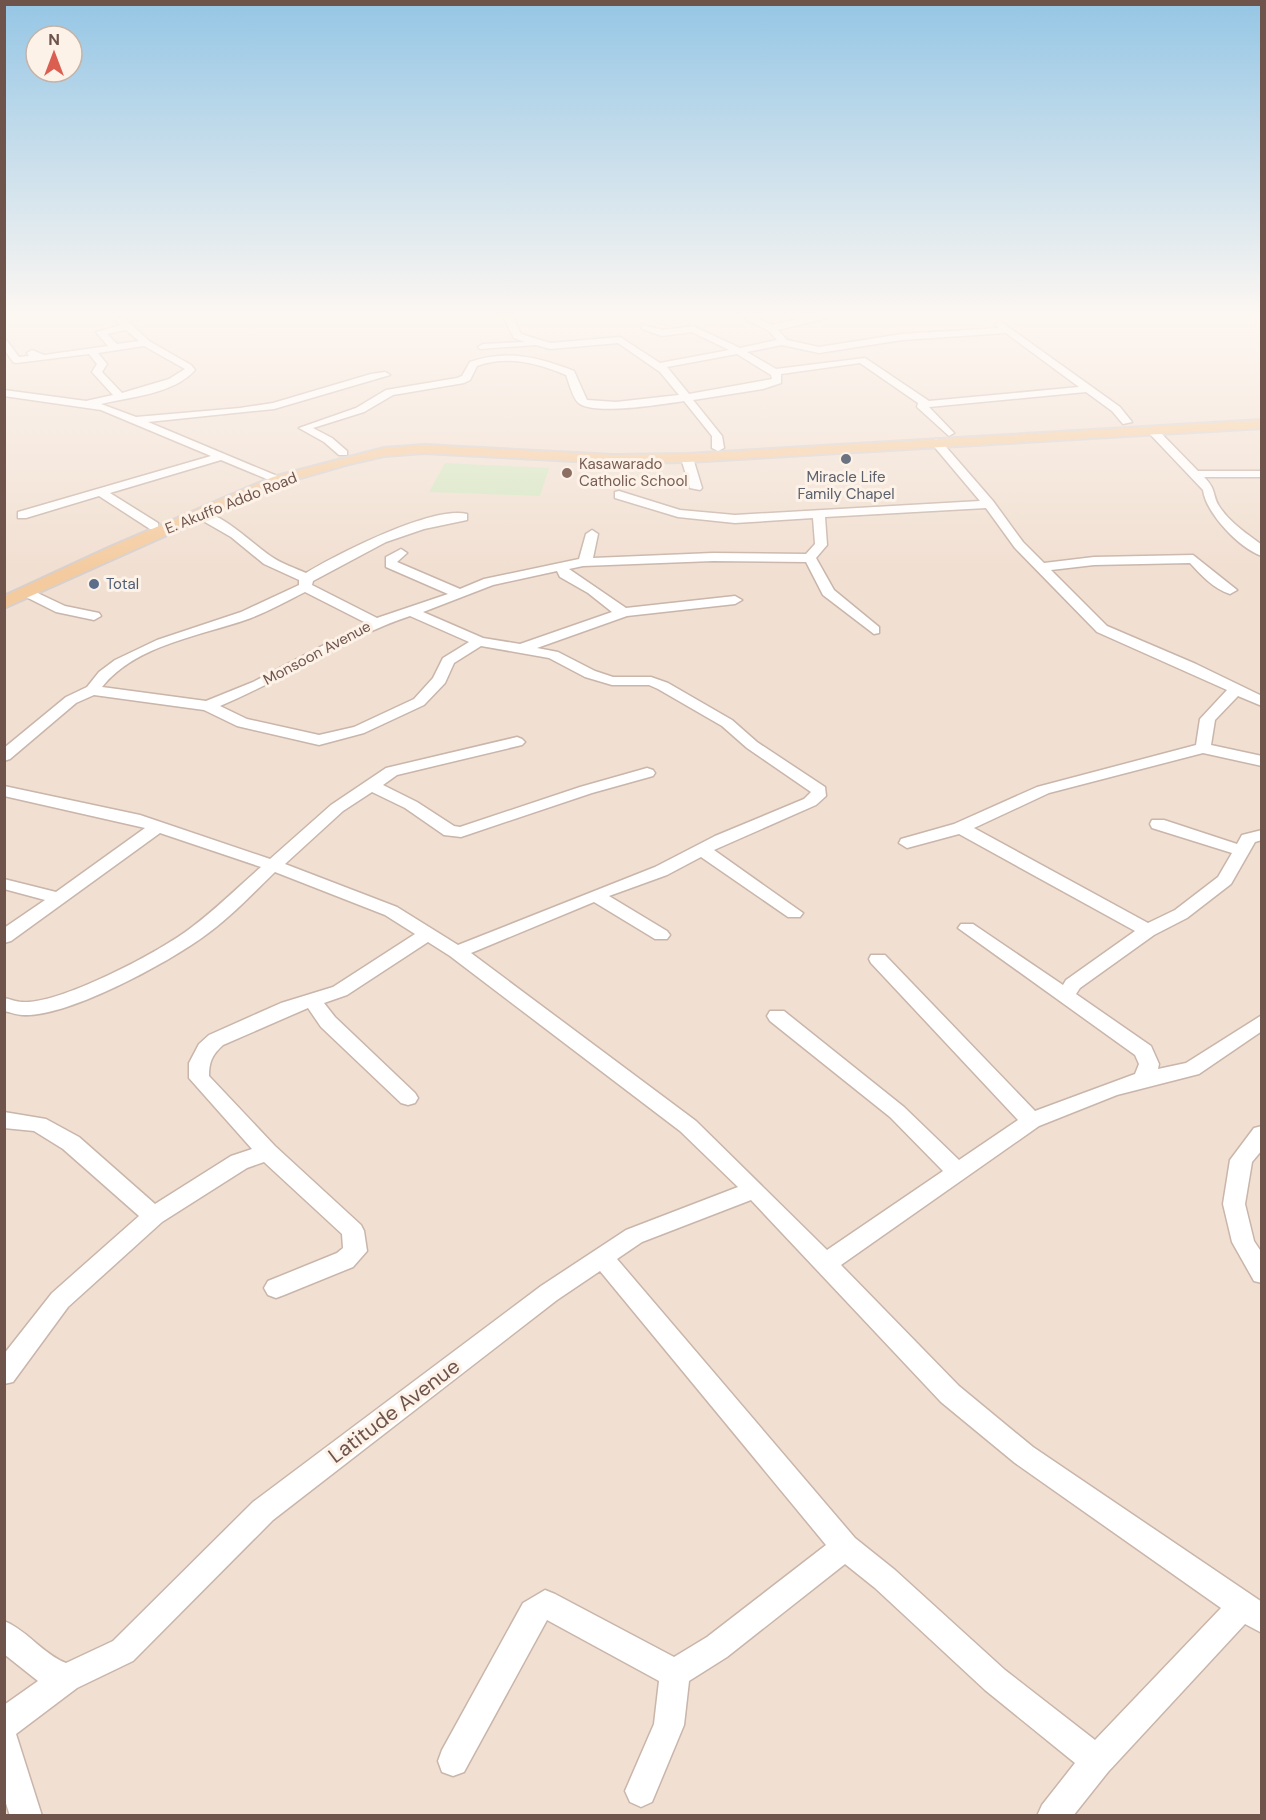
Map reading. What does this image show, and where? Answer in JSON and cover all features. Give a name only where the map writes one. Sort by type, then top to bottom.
[{"type":"main road","name":"E. Akuffo Addo Road","points":[[4,603],[116,550],[202,515],[273,478],[384,452],[424,449],[614,459],[687,458],[1127,422],[1262,416]]},
{"type":"main road","name":"E. Akuffo Addo Road","points":[[4,591],[154,526],[273,478],[344,453],[370,447],[428,443],[570,451],[718,448],[1262,424]]},
{"type":"street","points":[[89,403],[273,478]]},
{"type":"street","points":[[134,420],[246,411],[280,403]]},
{"type":"street","points":[[344,453],[328,440],[304,428],[360,410],[372,403]]},
{"type":"street","points":[[585,403],[591,405],[630,405],[643,403]]},
{"type":"street","points":[[692,403],[717,436],[718,448]]},
{"type":"street","points":[[937,403],[925,404],[921,407],[989,504],[1020,545],[1044,567],[1102,629],[1191,667],[1262,702]]},
{"type":"street","points":[[1107,403],[1127,422]]},
{"type":"street","points":[[1151,429],[1209,489],[1211,503],[1224,522],[1262,552]]},
{"type":"street","points":[[22,515],[219,457]]},
{"type":"street","points":[[687,458],[696,488]]},
{"type":"street","points":[[1197,474],[1262,474]]},
{"type":"street","points":[[99,491],[154,526]]},
{"type":"street","points":[[619,495],[678,513],[709,518],[776,518],[989,504]]},
{"type":"street","name":"Monsoon Avenue","points":[[202,515],[235,534],[269,561],[376,623]]},
{"type":"street","points":[[809,558],[820,545],[819,515]]},
{"type":"street","points":[[4,756],[71,700],[93,690],[104,675],[137,653],[249,614],[305,583],[366,543],[406,528],[463,517]]},
{"type":"street","points":[[583,562],[587,557],[592,534]]},
{"type":"street","points":[[400,553],[391,560],[392,564],[460,594]]},
{"type":"street","points":[[376,623],[489,582],[560,565],[713,557],[809,558],[815,564],[828,592],[874,630]]},
{"type":"street","points":[[1044,567],[1094,561],[1193,559],[1209,576],[1230,590]]},
{"type":"street","points":[[560,565],[565,574],[594,590],[614,608],[625,612]]},
{"type":"street","points":[[27,592],[61,609],[94,616]]},
{"type":"street","points":[[523,648],[625,612],[681,608],[735,600]]},
{"type":"street","points":[[410,611],[479,641],[553,655],[590,674],[612,681],[651,681],[663,686],[727,723],[752,745],[819,790],[818,796],[810,802],[721,840],[661,871],[595,895],[457,952]]},
{"type":"street","name":"Monsoon Avenue","points":[[208,706],[258,685],[376,623]]},
{"type":"street","points":[[93,690],[208,706],[216,712],[253,726],[308,740],[329,737],[380,722],[418,702],[440,680],[448,661],[479,641]]},
{"type":"street","points":[[1203,748],[1208,719],[1235,690]]},
{"type":"street","points":[[4,1004],[21,1009],[50,1005],[96,987],[162,955],[198,932],[272,865],[369,784],[392,771],[416,763],[517,742]]},
{"type":"street","points":[[907,843],[960,828],[1043,790],[1203,748],[1262,761]]},
{"type":"street","points":[[369,784],[411,805],[450,831],[461,832],[586,790],[648,773]]},
{"type":"street","points":[[4,791],[159,826],[363,898],[429,933],[688,1125],[755,1190],[950,1394],[1024,1455],[1252,1613],[1097,1761],[1053,1815]]},
{"type":"street","points":[[1158,824],[1243,851]]},
{"type":"street","points":[[4,937],[159,826]]},
{"type":"street","points":[[960,828],[1012,854],[1148,931]]},
{"type":"street","points":[[1065,996],[1073,984],[1148,931],[1181,914],[1225,880],[1248,839],[1262,834]]},
{"type":"street","points":[[703,851],[794,913]]},
{"type":"street","points":[[4,884],[59,898]]},
{"type":"street","points":[[595,895],[661,935]]},
{"type":"street","points":[[967,928],[1144,1051],[1149,1064],[1144,1079]]},
{"type":"street","points":[[276,1288],[345,1260],[355,1251],[353,1231],[267,1152],[199,1078],[199,1063],[206,1050],[216,1040],[288,1008],[313,1002],[365,976],[429,933]]},
{"type":"street","points":[[878,959],[1032,1121]]},
{"type":"street","points":[[313,1002],[328,1022],[408,1098]]},
{"type":"street","points":[[777,1016],[897,1112],[958,1173]]},
{"type":"street","points":[[824,1264],[1032,1121],[1144,1079],[1192,1069],[1262,1021]]},
{"type":"street","points":[[4,1120],[39,1124],[71,1143],[154,1216]]},
{"type":"street","points":[[1262,1134],[1241,1160],[1234,1204],[1243,1242],[1262,1274]]},
{"type":"street","points":[[4,1374],[60,1300],[154,1216],[239,1162],[267,1152]]},
{"type":"street","name":"Latitude Avenue","points":[[4,1724],[67,1678],[123,1651],[263,1511],[549,1293],[634,1236],[755,1190]]},
{"type":"street","points":[[602,1257],[845,1547],[885,1580],[995,1680],[1097,1761]]},
{"type":"street","points":[[675,1673],[717,1647],[845,1547]]},
{"type":"street","points":[[453,1761],[533,1613],[545,1605],[675,1673]]},
{"type":"street","points":[[4,1635],[47,1670],[67,1678]]},
{"type":"street","points":[[641,1791],[669,1725],[675,1673]]},
{"type":"street","points":[[4,1743],[26,1815]]},
{"type":"shaded area","points":[[5,403],[1261,403],[1261,1815],[5,1815]]},
{"type":"green space","points":[[445,463],[549,468],[540,496],[429,492]]},
{"type":"place","name":"Miracle Life Family Chapel","points":[[846,459]]},
{"type":"place","name":"Kasawarado Catholic School","points":[[567,473]]},
{"type":"place","name":"Total","points":[[94,584]]}]
